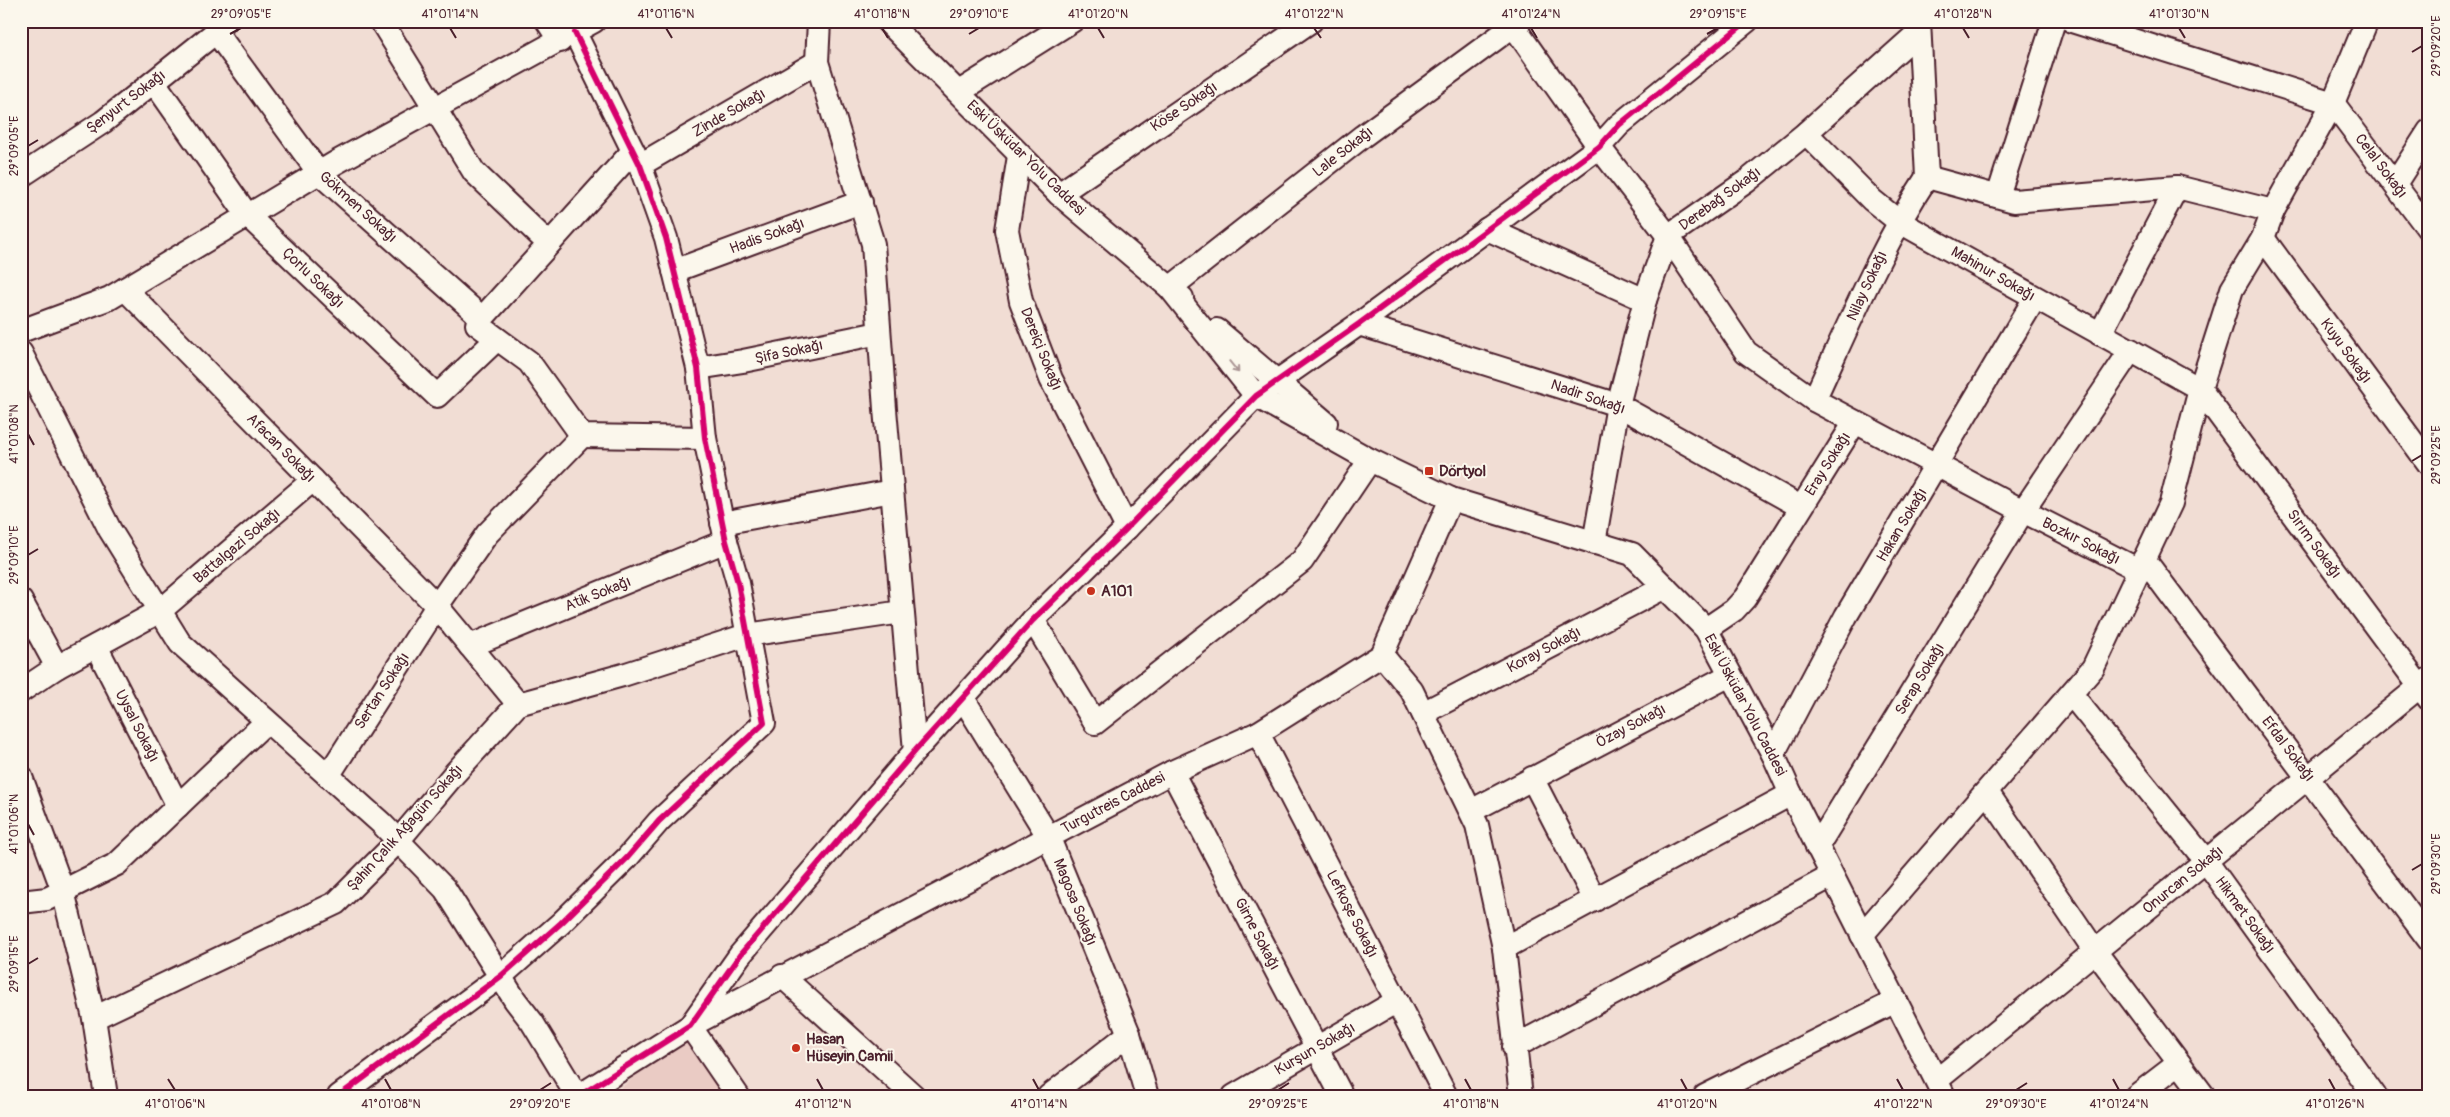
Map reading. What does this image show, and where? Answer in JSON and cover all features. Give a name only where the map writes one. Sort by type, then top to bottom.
[{"type":"street","points":[[381,21],[437,108],[453,140],[474,172],[549,244]]},
{"type":"street","points":[[339,1096],[501,976],[561,923],[627,858],[659,821],[764,723],[738,583],[724,532],[705,438],[698,368],[666,238],[636,158],[577,32],[547,21]]},
{"type":"street","points":[[818,21],[817,62],[873,244],[892,492],[915,751]]},
{"type":"street","points":[[959,92],[1072,21]]},
{"type":"street","name":"Köse Sokağı","points":[[1058,194],[1311,21]]},
{"type":"street","points":[[738,1096],[690,1026],[740,956],[915,751],[1033,620],[1127,528],[1256,396],[1359,324],[1599,147],[1619,125],[1747,21]]},
{"type":"street","points":[[1998,196],[2054,21]]},
{"type":"street","points":[[2072,21],[2333,103]]},
{"type":"street","points":[[1862,934],[2093,668],[2170,503],[2200,389],[2232,289],[2263,238],[2273,211],[2333,103],[2367,21]]},
{"type":"street","name":"Eski Üsküdar Yolu Caddesi","points":[[891,22],[1019,156],[1058,194],[1170,288],[1276,382],[1370,460]]},
{"type":"street","name":"Bozkır Sokağı","points":[[1515,23],[1599,147],[1668,236],[1746,352],[1814,400],[1936,467],[2023,511],[2142,565]]},
{"type":"street","name":"Lale Sokağı","points":[[1170,288],[1363,136],[1515,23]]},
{"type":"street","points":[[1919,26],[1927,177],[2014,200],[2177,187],[2273,211]]},
{"type":"street","name":"Derebağ Sokağı","points":[[1594,543],[1618,405],[1645,300],[1668,236],[1747,181],[1806,133],[1919,26]]},
{"type":"street","name":"Şenyurt Sokağı","points":[[21,176],[103,122],[221,27]]},
{"type":"street","name":"Gökmen Sokağı","points":[[221,27],[319,173],[482,318]]},
{"type":"street","points":[[21,331],[110,298],[319,173],[577,32]]},
{"type":"street","name":"Zinde Sokağı","points":[[482,318],[549,244],[636,158],[817,62]]},
{"type":"street","name":"Çorlu Sokağı","points":[[154,82],[248,216],[438,396],[497,339]]},
{"type":"street","name":"Celal Sokağı","points":[[2333,103],[2429,230]]},
{"type":"street","points":[[2395,184],[2429,131]]},
{"type":"street","name":"Mahinur Sokağı","points":[[1806,133],[1872,200],[1898,221],[2200,389]]},
{"type":"street","name":"Dereiçi Sokağı","points":[[1019,156],[1007,230],[1021,301],[1052,379],[1127,528]]},
{"type":"street","name":"Nilay Sokağı","points":[[1814,400],[1872,272],[1898,221],[1927,177]]},
{"type":"street","points":[[2100,334],[2177,187]]},
{"type":"street","name":"Hadis Sokağı","points":[[674,271],[861,202]]},
{"type":"street","points":[[1487,229],[1645,300]]},
{"type":"street","name":"Kuyu Sokağı","points":[[2263,238],[2429,464]]},
{"type":"street","name":"Eski Üsküdar Yolu Caddesi","points":[[1170,288],[1256,396],[1370,460],[1451,500],[1632,554],[1706,629],[1773,754],[1817,847],[1941,1088]]},
{"type":"street","name":"Afacan Sokağı","points":[[125,289],[436,606],[518,704]]},
{"type":"street","name":"Hakan Sokağı","points":[[1773,754],[1846,616],[2035,298]]},
{"type":"street","points":[[482,318],[477,324],[529,362],[582,436],[705,438]]},
{"type":"street","name":"Nadir Sokağı","points":[[1359,324],[1618,405],[1801,507]]},
{"type":"street","name":"Şifa Sokağı","points":[[698,368],[743,361],[879,333]]},
{"type":"street","name":"Serap Sokağı","points":[[1817,847],[2023,511],[2131,350]]},
{"type":"street","points":[[21,353],[110,530],[180,643],[398,840],[445,888],[578,1096]]},
{"type":"street","name":"Sırım Sokağı","points":[[2200,389],[2426,688]]},
{"type":"street","name":"Eray Sokağı","points":[[1706,629],[1734,610],[1745,598],[1855,422]]},
{"type":"street","name":"Sertan Sokağı","points":[[328,776],[436,606],[487,534],[582,436]]},
{"type":"street","points":[[1033,620],[1095,723],[1302,561],[1370,460]]},
{"type":"street","name":"Battalgazi Sokağı","points":[[21,691],[57,667],[160,611],[313,480]]},
{"type":"street","name":"Atik Sokağı","points":[[470,646],[724,532],[892,492]]},
{"type":"street","points":[[1451,500],[1382,655],[1412,691],[1477,824],[1504,948],[1521,1096]]},
{"type":"street","name":"Efdal Sokağı","points":[[2142,565],[2309,776],[2429,940]]},
{"type":"street","name":"Koray Sokağı","points":[[1423,714],[1665,587]]},
{"type":"street","points":[[22,600],[57,667]]},
{"type":"street","points":[[518,704],[624,675],[747,635],[902,612]]},
{"type":"street","name":"Uysal Sokağı","points":[[96,646],[178,806]]},
{"type":"street","name":"Turgutreis Caddesi","points":[[578,1096],[690,1026],[782,976],[1172,772],[1258,733],[1382,655]]},
{"type":"street","name":"Özay Sokağı","points":[[1471,811],[1730,674]]},
{"type":"street","name":"Onurcan Sokağı","points":[[1941,1088],[2095,951],[2309,776],[2426,688]]},
{"type":"street","name":"Hikmet Sokağı","points":[[2071,694],[2206,860],[2375,1096]]},
{"type":"street","name":"Magosa Sokağı","points":[[963,698],[1048,836],[1129,1034],[1147,1096]]},
{"type":"street","name":"Şahin Çalık Ağagün Sokağı","points":[[94,1018],[336,903],[398,840],[455,773],[518,704]]},
{"type":"street","points":[[21,902],[47,899],[117,864],[266,722]]},
{"type":"street","name":"Lefkoşe Sokağı","points":[[1258,733],[1446,1096]]},
{"type":"street","name":"Girne Sokağı","points":[[1172,772],[1342,1096]]},
{"type":"street","points":[[21,777],[63,891],[94,1018],[106,1096]]},
{"type":"street","points":[[1532,778],[1594,900]]},
{"type":"street","points":[[1987,792],[2095,951],[2204,1096]]},
{"type":"street","points":[[1504,948],[1791,794]]},
{"type":"street","points":[[1514,1047],[1832,876]]},
{"type":"street","points":[[782,976],[914,1096]]},
{"type":"street","name":"Kurşun Sokağı","points":[[1234,1096],[1397,1001]]},
{"type":"street","points":[[1705,1096],[1896,1002]]},
{"type":"street","points":[[1048,1096],[1129,1034]]},
{"type":"street","points":[[2136,1096],[2178,1063]]},
{"type":"shaded area","points":[[684,1036],[726,1096],[611,1096]]},
{"type":"cycle path","points":[[579,1096],[690,1026],[740,955],[915,751],[1033,620],[1127,528],[1256,396],[1359,324],[1599,147],[1619,125],[1747,21]]},
{"type":"cycle path","points":[[339,1096],[501,976],[561,923],[627,858],[659,821],[764,723],[738,583],[726,541],[705,438],[698,368],[666,238],[640,165],[575,33]]},
{"type":"place","name":"Dörtyol","points":[[1429,471]]},
{"type":"place","name":"A101","points":[[1091,591]]},
{"type":"place","name":"Hasan Hüseyin Camii","points":[[796,1048]]}]
